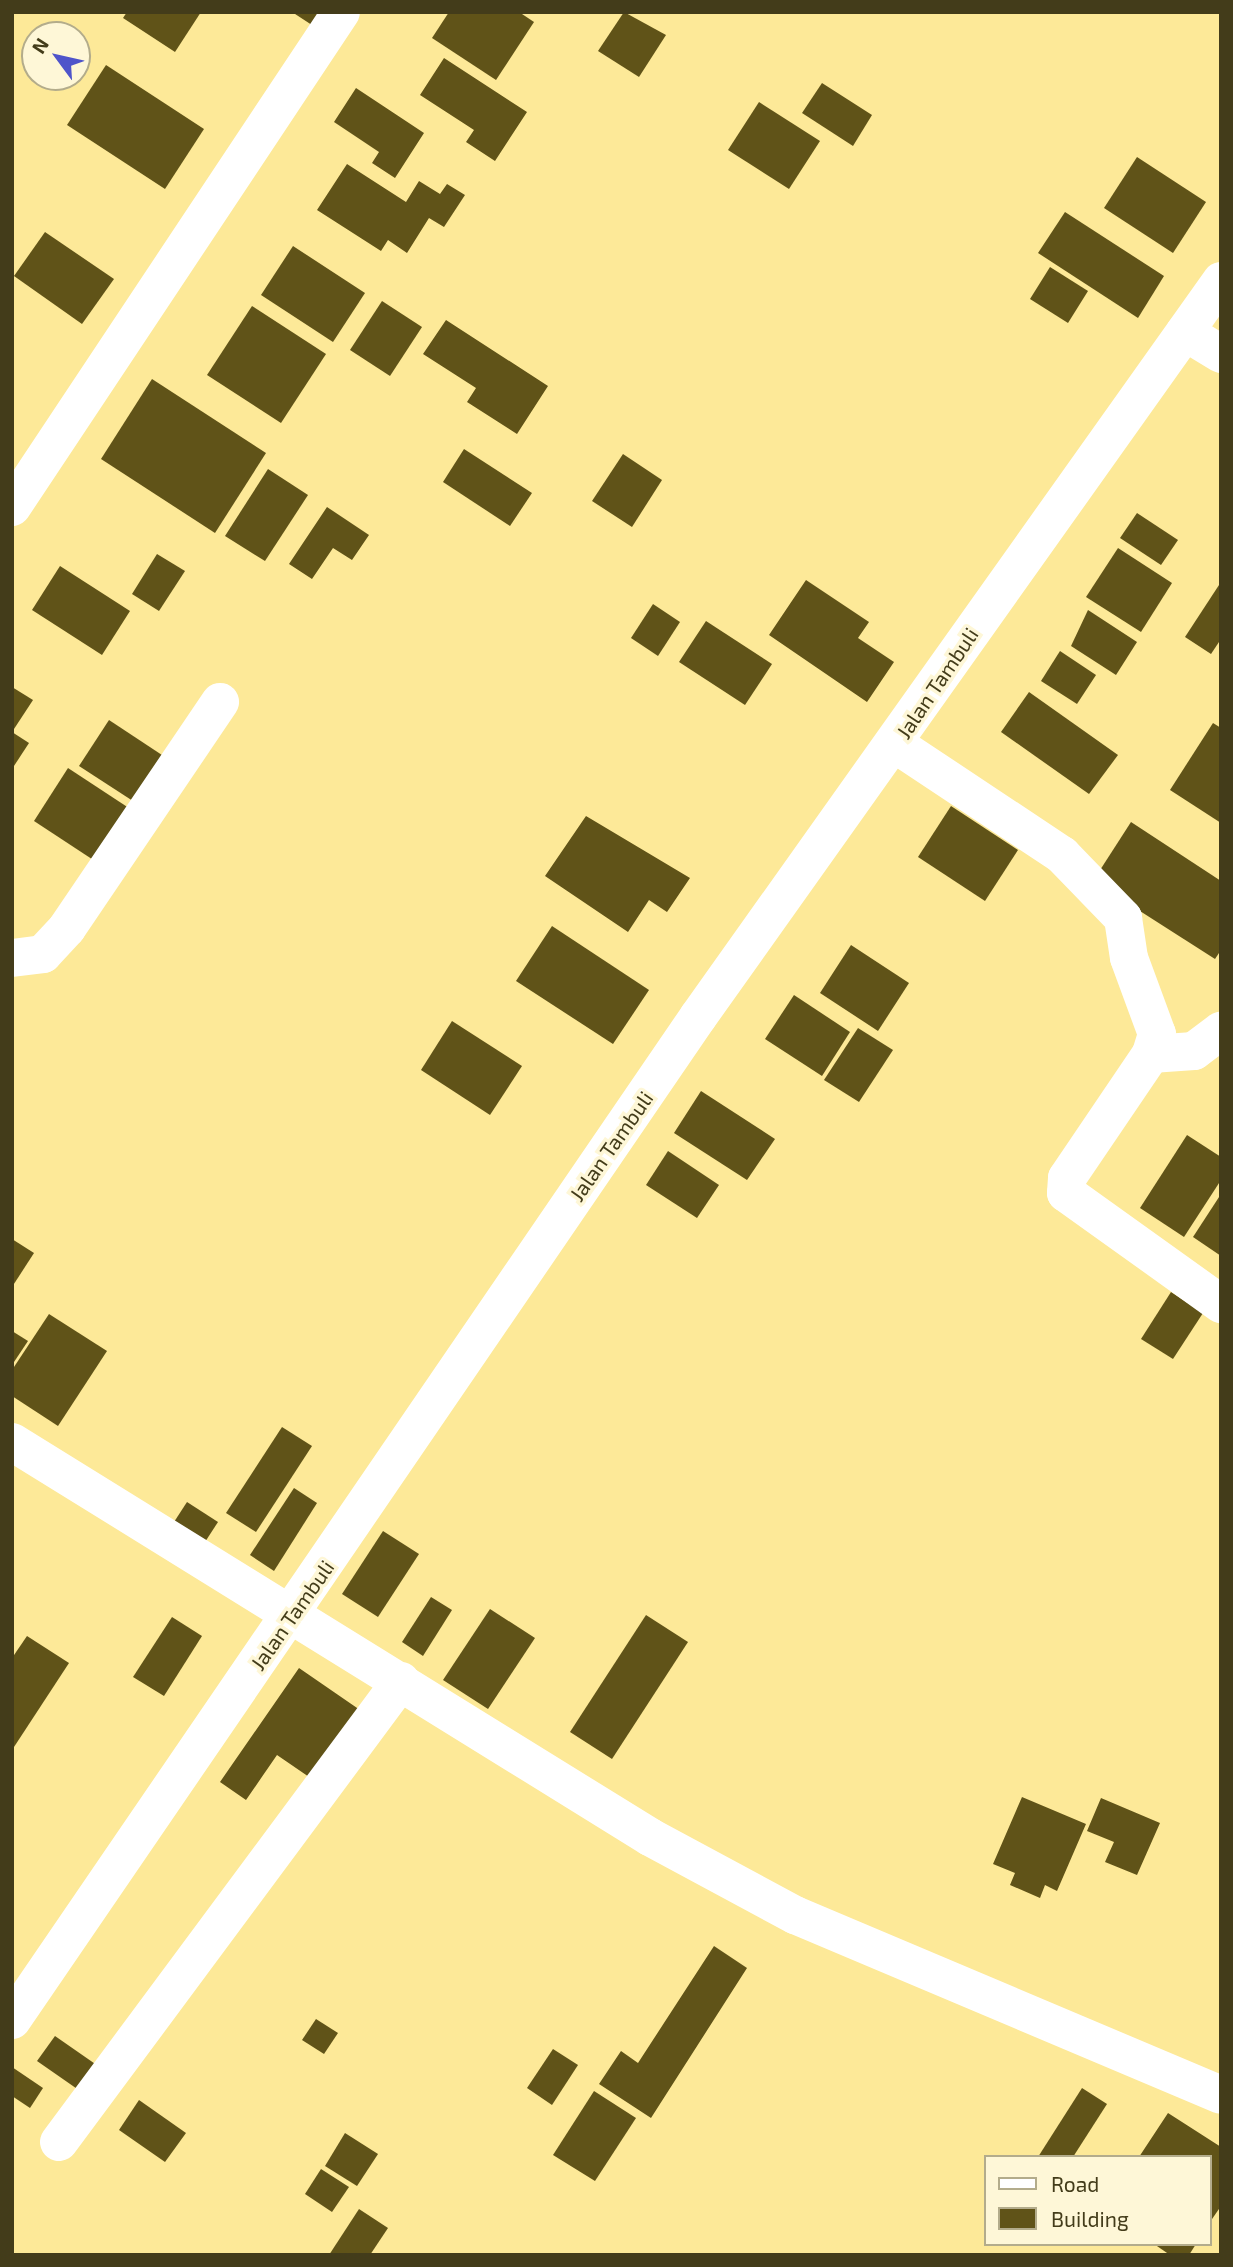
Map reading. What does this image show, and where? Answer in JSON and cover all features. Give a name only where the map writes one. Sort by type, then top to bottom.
[{"type":"street","points":[[12,507],[341,12]]},
{"type":"street","name":"Jalan Tambuli","points":[[12,2020],[290,1618],[698,1017],[895,744],[941,670],[1221,281]]},
{"type":"street","points":[[1185,332],[1221,354]]},
{"type":"street","points":[[12,958],[43,954],[67,928],[220,702]]},
{"type":"street","points":[[895,744],[1040,838],[1110,898],[1123,918],[1129,958],[1153,1014],[1157,1034],[1151,1054],[1067,1178],[1066,1193],[1221,1304]]},
{"type":"street","points":[[1151,1054],[1194,1051],[1221,1031]]},
{"type":"street","points":[[12,1442],[290,1618],[401,1681],[650,1837],[795,1915],[1221,2095]]},
{"type":"street","points":[[59,2142],[401,1681]]},
{"type":"building","points":[[127,12],[201,12],[175,52],[123,18]]},
{"type":"building","points":[[292,12],[329,12],[318,29]]},
{"type":"building","points":[[449,12],[519,12],[534,22],[496,80],[432,38]]},
{"type":"building","points":[[624,12],[666,35],[639,77],[598,51]]},
{"type":"building","points":[[444,58],[527,112],[495,161],[466,142],[474,130],[420,95]]},
{"type":"building","points":[[106,65],[204,129],[165,189],[67,125]]},
{"type":"building","points":[[822,83],[872,115],[853,146],[802,113]]},
{"type":"building","points":[[356,88],[424,133],[395,178],[372,163],[379,152],[334,122]]},
{"type":"building","points":[[759,102],[820,141],[789,189],[728,150]]},
{"type":"building","points":[[1137,157],[1206,202],[1173,253],[1104,208]]},
{"type":"building","points":[[347,164],[406,202],[419,181],[440,194],[447,184],[465,195],[444,227],[429,218],[407,253],[388,240],[381,251],[317,210]]},
{"type":"building","points":[[1065,212],[1164,276],[1138,318],[1038,253]]},
{"type":"building","points":[[45,232],[114,279],[82,324],[14,276]]},
{"type":"building","points":[[293,246],[365,293],[333,342],[261,295]]},
{"type":"building","points":[[1050,267],[1088,291],[1068,323],[1030,299]]},
{"type":"building","points":[[382,301],[422,327],[390,376],[350,350]]},
{"type":"building","points":[[252,306],[326,354],[281,423],[207,375]]},
{"type":"building","points":[[446,320],[548,386],[517,434],[467,402],[476,388],[423,354]]},
{"type":"building","points":[[152,379],[266,453],[215,533],[101,459]]},
{"type":"building","points":[[464,449],[532,493],[510,526],[443,482]]},
{"type":"building","points":[[623,454],[662,480],[632,527],[592,501]]},
{"type":"building","points":[[268,469],[308,495],[265,561],[225,536]]},
{"type":"building","points":[[327,507],[369,535],[352,560],[333,548],[312,579],[289,564]]},
{"type":"building","points":[[1137,513],[1178,540],[1161,565],[1120,538]]},
{"type":"building","points":[[1118,548],[1172,583],[1141,632],[1086,597]]},
{"type":"building","points":[[157,554],[185,571],[159,611],[132,594]]},
{"type":"building","points":[[60,566],[130,611],[102,655],[32,610]]},
{"type":"building","points":[[806,580],[869,622],[858,638],[894,662],[867,702],[769,635]]},
{"type":"building","points":[[1219,585],[1221,639],[1211,654],[1185,637]]},
{"type":"building","points":[[653,604],[680,622],[658,656],[631,638]]},
{"type":"building","points":[[1088,610],[1137,642],[1116,675],[1071,646]]},
{"type":"building","points":[[706,621],[772,664],[745,705],[679,662]]},
{"type":"building","points":[[1060,651],[1096,675],[1077,704],[1041,681]]},
{"type":"building","points":[[12,687],[33,700],[12,732]]},
{"type":"building","points":[[1029,692],[1118,755],[1089,794],[1001,732]]},
{"type":"building","points":[[109,720],[165,757],[136,803],[79,766]]},
{"type":"building","points":[[1213,723],[1221,728],[1221,823],[1170,790]]},
{"type":"building","points":[[12,732],[29,743],[12,769]]},
{"type":"building","points":[[68,768],[138,814],[104,867],[34,821]]},
{"type":"building","points":[[951,806],[1018,850],[985,901],[918,857]]},
{"type":"building","points":[[586,816],[690,878],[667,912],[649,900],[628,932],[545,876]]},
{"type":"building","points":[[1131,822],[1221,881],[1221,950],[1215,959],[1093,881]]},
{"type":"building","points":[[552,926],[649,990],[613,1044],[516,981]]},
{"type":"building","points":[[851,945],[909,983],[878,1031],[820,993]]},
{"type":"building","points":[[794,995],[850,1032],[822,1076],[765,1039]]},
{"type":"building","points":[[452,1021],[522,1066],[490,1115],[421,1070]]},
{"type":"building","points":[[858,1028],[893,1050],[859,1102],[824,1080]]},
{"type":"building","points":[[701,1091],[775,1139],[747,1180],[674,1133]]},
{"type":"building","points":[[1187,1135],[1221,1157],[1221,1180],[1184,1237],[1140,1208]]},
{"type":"building","points":[[668,1151],[719,1185],[697,1218],[646,1185]]},
{"type":"building","points":[[1221,1194],[1221,1256],[1193,1237]]},
{"type":"building","points":[[12,1239],[34,1253],[12,1287]]},
{"type":"building","points":[[1171,1292],[1203,1313],[1173,1359],[1141,1339]]},
{"type":"building","points":[[49,1314],[107,1351],[58,1426],[12,1396],[12,1370]]},
{"type":"building","points":[[12,1331],[28,1341],[12,1365]]},
{"type":"building","points":[[282,1427],[312,1446],[256,1532],[226,1513]]},
{"type":"building","points":[[294,1488],[317,1503],[274,1571],[250,1555]]},
{"type":"building","points":[[187,1502],[218,1522],[205,1542],[174,1522]]},
{"type":"building","points":[[383,1531],[419,1554],[378,1617],[342,1594]]},
{"type":"building","points":[[431,1597],[452,1610],[423,1656],[402,1642]]},
{"type":"building","points":[[490,1609],[535,1638],[488,1709],[443,1680]]},
{"type":"building","points":[[646,1615],[688,1642],[612,1759],[570,1732]]},
{"type":"building","points":[[172,1617],[202,1636],[164,1696],[133,1677]]},
{"type":"building","points":[[27,1636],[69,1663],[14,1747],[12,1658]]},
{"type":"building","points":[[299,1668],[360,1710],[312,1779],[277,1755],[246,1800],[220,1782]]},
{"type":"building","points":[[1022,1797],[1086,1824],[1057,1891],[1045,1885],[1040,1898],[1010,1885],[1015,1873],[993,1864]]},
{"type":"building","points":[[1101,1798],[1160,1823],[1137,1875],[1105,1862],[1114,1842],[1087,1831]]},
{"type":"building","points":[[714,1946],[747,1968],[651,2118],[599,2084],[621,2051],[638,2063]]},
{"type":"building","points":[[316,2019],[338,2033],[324,2054],[302,2040]]},
{"type":"building","points":[[55,2036],[101,2068],[83,2093],[37,2061]]},
{"type":"building","points":[[553,2049],[578,2065],[552,2105],[527,2088]]},
{"type":"building","points":[[12,2067],[43,2088],[30,2108],[12,2096]]},
{"type":"building","points":[[1082,2088],[1107,2104],[1074,2155],[1039,2155]]},
{"type":"building","points":[[594,2091],[636,2118],[595,2181],[553,2155]]},
{"type":"building","points":[[139,2100],[186,2133],[165,2162],[119,2130]]},
{"type":"building","points":[[1168,2113],[1221,2147],[1221,2206],[1212,2219],[1212,2155],[1140,2155]]},
{"type":"building","points":[[345,2133],[378,2154],[357,2186],[325,2166]]},
{"type":"building","points":[[321,2169],[349,2187],[332,2212],[305,2194]]},
{"type":"building","points":[[359,2209],[388,2228],[370,2255],[329,2255]]},
{"type":"building","points":[[1157,2246],[1195,2246],[1189,2255],[1170,2255]]}]
